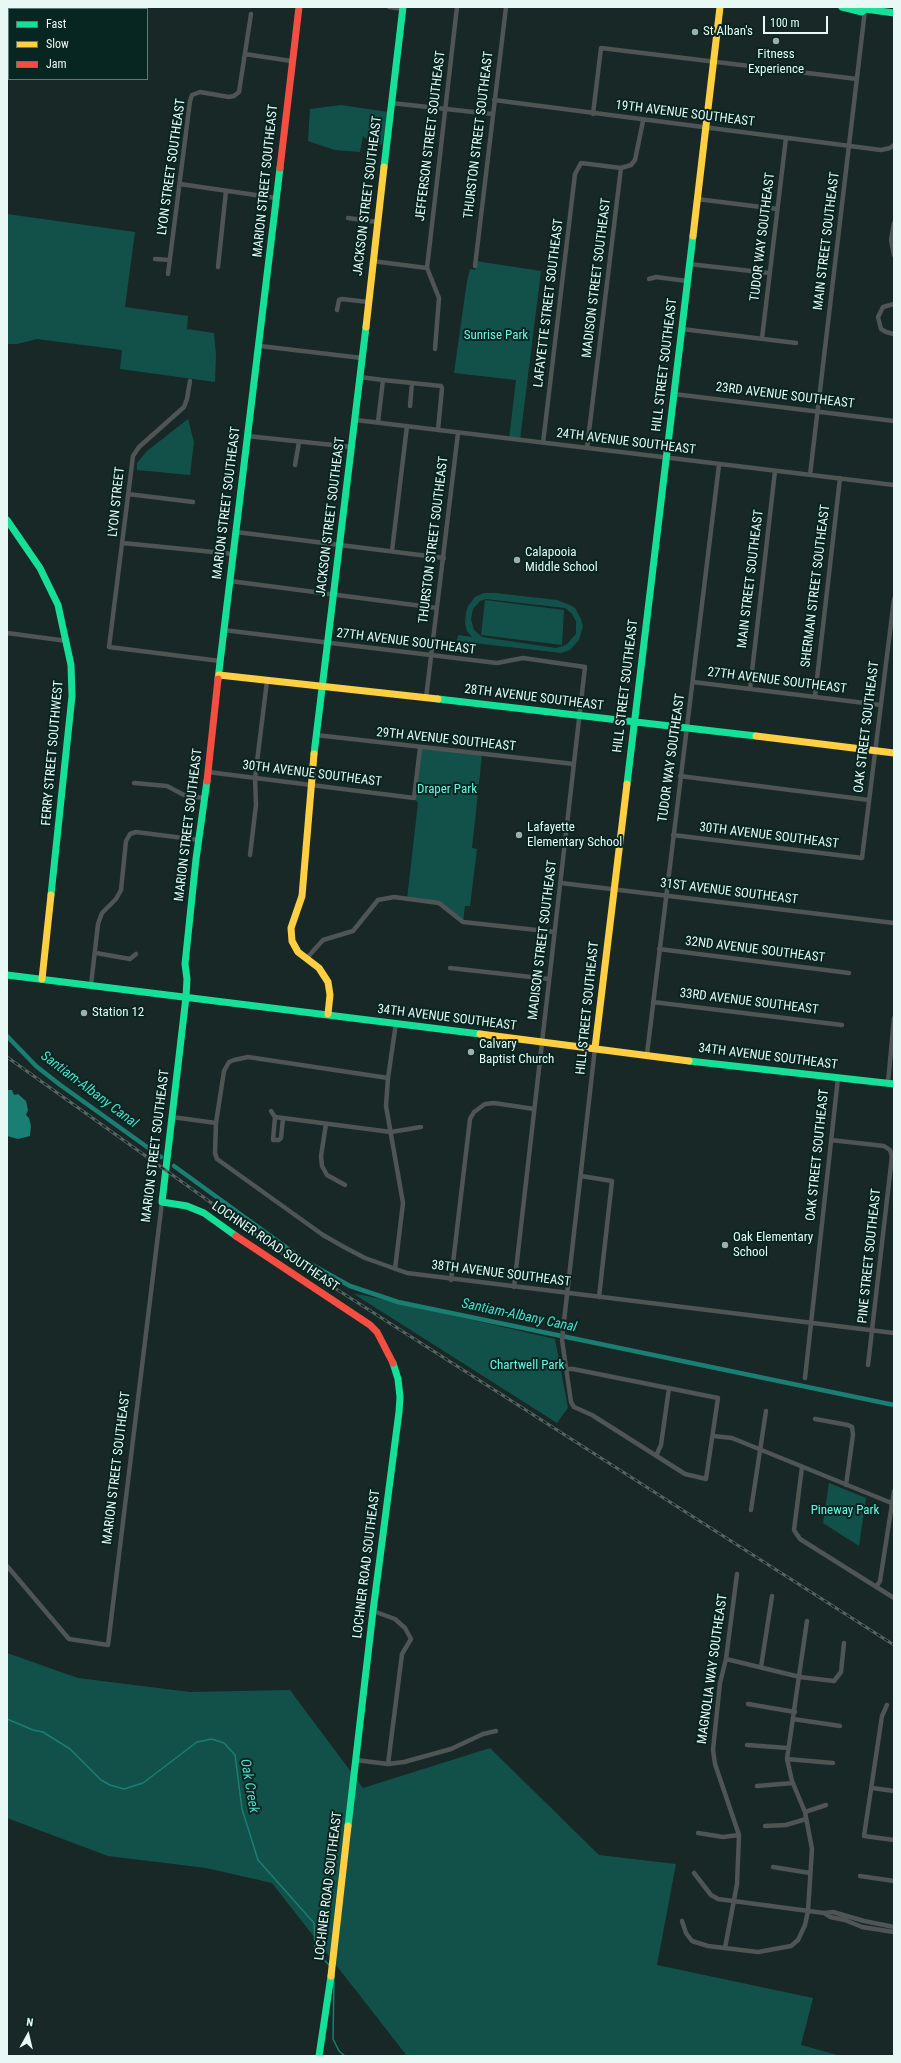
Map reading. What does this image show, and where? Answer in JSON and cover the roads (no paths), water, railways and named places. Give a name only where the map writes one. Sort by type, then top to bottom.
[{"type":"street","name":"MARION STREET SOUTHEAST","points":[[7,1566],[68,1639],[108,1645],[186,997],[187,979],[185,964],[223,630],[247,436],[260,346],[299,7]]},
{"type":"street","points":[[389,7],[403,8]]},
{"type":"street","name":"JEFFERSON STREET SOUTHEAST","points":[[427,268],[457,7]]},
{"type":"street","name":"THURSTON STREET SOUTHEAST","points":[[475,266],[506,7]]},
{"type":"street","name":"HILL STREET SOUTHEAST","points":[[713,1436],[706,1479],[685,1474],[592,1415],[574,1407],[571,1402],[562,1340],[614,889],[720,7]]},
{"type":"street","points":[[842,7],[845,9],[862,12],[864,8],[892,11]]},
{"type":"street","name":"JACKSON STREET SOUTHEAST","points":[[328,1014],[330,995],[328,982],[319,968],[298,952],[294,946],[291,928],[302,896],[310,785],[356,420],[372,261],[403,8]]},
{"type":"street","name":"MAIN STREET SOUTHEAST","points":[[810,475],[864,8]]},
{"type":"street","name":"LYON STREET SOUTHEAST","points":[[168,274],[192,95],[200,92],[234,96],[239,92],[251,14]]},
{"type":"street","points":[[593,114],[601,48],[856,79]]},
{"type":"street","points":[[245,54],[292,62]]},
{"type":"street","name":"19TH AVENUE SOUTHEAST","points":[[494,100],[643,121],[874,149],[890,148],[894,145]]},
{"type":"street","points":[[391,103],[492,114]]},
{"type":"street","points":[[621,168],[631,165],[635,160],[643,121]]},
{"type":"street","name":"TUDOR WAY SOUTHEAST","points":[[762,338],[786,138]]},
{"type":"street","name":"LAFAYETTE STREET SOUTHEAST","points":[[543,443],[575,174],[579,166],[585,163],[621,168]]},
{"type":"street","name":"MADISON STREET SOUTHEAST","points":[[587,448],[621,168]]},
{"type":"street","points":[[180,184],[276,198]]},
{"type":"street","points":[[218,267],[226,191]]},
{"type":"street","points":[[697,199],[777,208]]},
{"type":"street","points":[[348,218],[377,222]]},
{"type":"street","points":[[894,223],[891,240],[894,255]]},
{"type":"street","points":[[155,259],[170,260]]},
{"type":"street","points":[[372,261],[427,268],[439,298],[435,349]]},
{"type":"street","points":[[689,264],[769,273]]},
{"type":"street","points":[[649,279],[656,277],[687,281]]},
{"type":"street","points":[[337,310],[338,300],[342,299],[368,302]]},
{"type":"street","points":[[894,304],[883,307],[878,317],[881,329],[894,334]]},
{"type":"street","points":[[682,329],[796,343]]},
{"type":"street","points":[[260,346],[362,358]]},
{"type":"street","points":[[360,377],[442,388],[438,430]]},
{"type":"street","points":[[378,422],[383,380]]},
{"type":"street","name":"LYON STREET","points":[[190,381],[184,407],[139,447],[133,456],[124,543],[109,647],[220,661]]},
{"type":"street","points":[[410,406],[412,383]]},
{"type":"street","name":"23RD AVENUE SOUTHEAST","points":[[674,394],[894,421]]},
{"type":"street","name":"24TH AVENUE SOUTHEAST","points":[[356,420],[894,485]]},
{"type":"street","points":[[392,551],[407,426]]},
{"type":"street","name":"THURSTON STREET SOUTHEAST","points":[[426,698],[458,433]]},
{"type":"street","points":[[247,436],[352,447]]},
{"type":"street","points":[[295,465],[299,442]]},
{"type":"street","name":"TUDOR WAY SOUTHEAST","points":[[647,1054],[719,465]]},
{"type":"street","name":"MAIN STREET SOUTHEAST","points":[[750,689],[775,471]]},
{"type":"street","name":"SHERMAN STREET SOUTHEAST","points":[[815,696],[840,478]]},
{"type":"street","points":[[128,494],[194,502]]},
{"type":"street","name":"FERRY STREET SOUTHWEST","points":[[7,520],[40,568],[58,605],[71,665],[72,696],[42,979]]},
{"type":"street","points":[[236,532],[444,558]]},
{"type":"street","points":[[124,543],[233,554]]},
{"type":"street","points":[[230,581],[437,608]]},
{"type":"street","name":"OAK STREET SOUTHEAST","points":[[862,858],[894,599]]},
{"type":"street","name":"27TH AVENUE SOUTHEAST","points":[[223,630],[497,663],[523,658],[586,667]]},
{"type":"street","points":[[7,633],[67,641]]},
{"type":"street","name":"MADISON STREET SOUTHEAST","points":[[514,1287],[586,667]]},
{"type":"street","name":"28TH AVENUE SOUTHEAST","points":[[219,675],[580,715],[894,753]]},
{"type":"street","points":[[250,855],[256,806],[255,778],[267,681]]},
{"type":"street","name":"27TH AVENUE SOUTHEAST","points":[[693,682],[881,705]]},
{"type":"street","name":"29TH AVENUE SOUTHEAST","points":[[316,736],[574,764]]},
{"type":"street","name":"30TH AVENUE SOUTHEAST","points":[[208,772],[414,798],[420,748]]},
{"type":"street","points":[[680,776],[869,800]]},
{"type":"street","points":[[134,783],[167,786],[184,795],[204,798]]},
{"type":"street","points":[[92,985],[98,924],[102,913],[116,899],[121,890],[126,841],[130,834],[136,832],[199,840]]},
{"type":"street","name":"30TH AVENUE SOUTHEAST","points":[[673,835],[862,858]]},
{"type":"street","name":"31ST AVENUE SOUTHEAST","points":[[561,883],[666,894],[894,923]]},
{"type":"street","points":[[306,959],[322,940],[353,931],[378,900],[394,897],[439,904],[464,922],[555,932]]},
{"type":"street","name":"32ND AVENUE SOUTHEAST","points":[[659,949],[849,973]]},
{"type":"street","points":[[96,953],[130,958],[136,954]]},
{"type":"street","points":[[450,968],[549,979]]},
{"type":"street","name":"34TH AVENUE SOUTHEAST","points":[[7,975],[542,1042],[838,1078],[891,1083]]},
{"type":"street","name":"33RD AVENUE SOUTHEAST","points":[[653,1002],[842,1025]]},
{"type":"street","points":[[891,1083],[894,1018]]},
{"type":"street","points":[[395,1270],[403,1203],[386,1106],[388,1078],[396,1024]]},
{"type":"street","points":[[172,1117],[216,1123],[224,1071],[229,1062],[240,1058],[297,1064],[313,1068],[388,1078]]},
{"type":"street","name":"OAK STREET SOUTHEAST","points":[[804,1378],[838,1078]]},
{"type":"street","points":[[451,1280],[470,1119],[479,1107],[494,1103],[534,1108]]},
{"type":"street","points":[[271,1111],[275,1117],[272,1138],[276,1141],[280,1138],[283,1118]]},
{"type":"street","points":[[275,1117],[391,1132],[421,1127]]},
{"type":"street","name":"38TH AVENUE SOUTHEAST","points":[[216,1123],[215,1153],[217,1159],[323,1234],[365,1258],[395,1270],[451,1280],[894,1333]]},
{"type":"street","points":[[326,1124],[321,1156],[322,1166],[327,1175],[345,1185]]},
{"type":"street","name":"PINE STREET SOUTHEAST","points":[[832,1140],[884,1146],[890,1150],[892,1156],[868,1365]]},
{"type":"street","points":[[581,1176],[612,1181],[599,1297]]},
{"type":"street","name":"LOCHNER ROAD SOUTHEAST","points":[[162,1202],[187,1206],[204,1213],[261,1254],[370,1325],[377,1332],[390,1355],[398,1379],[400,1404],[373,1611],[330,1986],[319,2056]]},
{"type":"street","points":[[566,1369],[718,1398],[713,1436],[732,1438],[893,1504]]},
{"type":"street","points":[[656,1456],[661,1445],[669,1388]]},
{"type":"street","points":[[751,1510],[759,1449],[766,1411]]},
{"type":"street","points":[[816,1419],[852,1427],[854,1435],[846,1485]]},
{"type":"street","points":[[802,1467],[794,1530],[796,1534],[808,1544],[894,1598]]},
{"type":"street","points":[[876,1587],[880,1581],[894,1491]]},
{"type":"street","name":"MAGNOLIA WAY SOUTHEAST","points":[[726,1948],[737,1884],[739,1835],[715,1764],[713,1750],[720,1683],[726,1659],[737,1574]]},
{"type":"street","points":[[761,1668],[772,1596]]},
{"type":"street","points":[[373,1611],[395,1619],[405,1628],[411,1639],[402,1654],[388,1764]]},
{"type":"street","points":[[682,1921],[686,1933],[692,1941],[708,1946],[758,1952],[791,1946],[802,1932],[808,1911],[812,1849],[805,1812],[793,1783],[787,1759],[807,1621]]},
{"type":"street","points":[[726,1659],[800,1677],[829,1682],[838,1679],[841,1672],[844,1643]]},
{"type":"street","points":[[748,1704],[795,1712]]},
{"type":"street","points":[[887,1705],[882,1716],[864,1836],[894,1840]]},
{"type":"street","points":[[793,1719],[840,1726]]},
{"type":"street","points":[[356,1760],[388,1764],[404,1762],[451,1749],[483,1734],[496,1730]]},
{"type":"street","points":[[747,1745],[788,1748]]},
{"type":"street","points":[[787,1759],[832,1763]]},
{"type":"street","points":[[757,1786],[793,1783]]},
{"type":"street","points":[[872,1788],[894,1791]]},
{"type":"street","points":[[805,1812],[826,1805]]},
{"type":"street","points":[[765,1826],[786,1825],[806,1819]]},
{"type":"street","points":[[698,1833],[722,1837],[739,1835]]},
{"type":"street","points":[[773,1866],[810,1873]]},
{"type":"street","points":[[694,1873],[711,1895],[718,1899],[824,1913],[843,1913],[864,1921],[893,1926],[892,1932],[862,1927],[845,1920],[830,1917],[824,1913]]},
{"type":"street","points":[[860,1876],[894,1881]]},
{"type":"street","points":[[862,1927],[864,1921]]},
{"type":"waterway","name":"Santiam-Albany Canal","points":[[7,1036],[36,1066],[161,1157]]},
{"type":"waterway","name":"Santiam-Albany Canal","points":[[174,1166],[305,1261],[350,1286],[398,1302],[894,1405]]},
{"type":"waterway","name":"Oak Creek","points":[[7,1719],[33,1730],[43,1732],[70,1749],[101,1780],[110,1785],[124,1789],[143,1783],[197,1742],[212,1739],[224,1743],[235,1755],[242,1809],[258,1860],[314,1923],[315,1950],[329,1965]]},
{"type":"waterway","name":"Oak Creek","points":[[334,1976],[333,2039],[339,2051],[345,2056]]},
{"type":"railway","points":[[7,1057],[297,1264],[894,1645]]},
{"type":"place","name":"St Alban's","points":[[695,32]]},
{"type":"place","name":"Fitness Experience","points":[[776,41]]},
{"type":"place","name":"Calapooia Middle School","points":[[517,560]]},
{"type":"place","name":"Lafayette Elementary School","points":[[519,835]]},
{"type":"place","name":"Station 12","points":[[84,1013]]},
{"type":"place","name":"Calvary Baptist Church","points":[[471,1052]]},
{"type":"place","name":"Oak Elementary School","points":[[725,1245]]},
{"type":"park label","name":"Sunrise Park","points":[[496,336]]},
{"type":"park label","name":"Draper Park","points":[[447,790]]},
{"type":"park label","name":"Chartwell Park","points":[[527,1366]]},
{"type":"park label","name":"Pineway Park","points":[[845,1511]]}]
